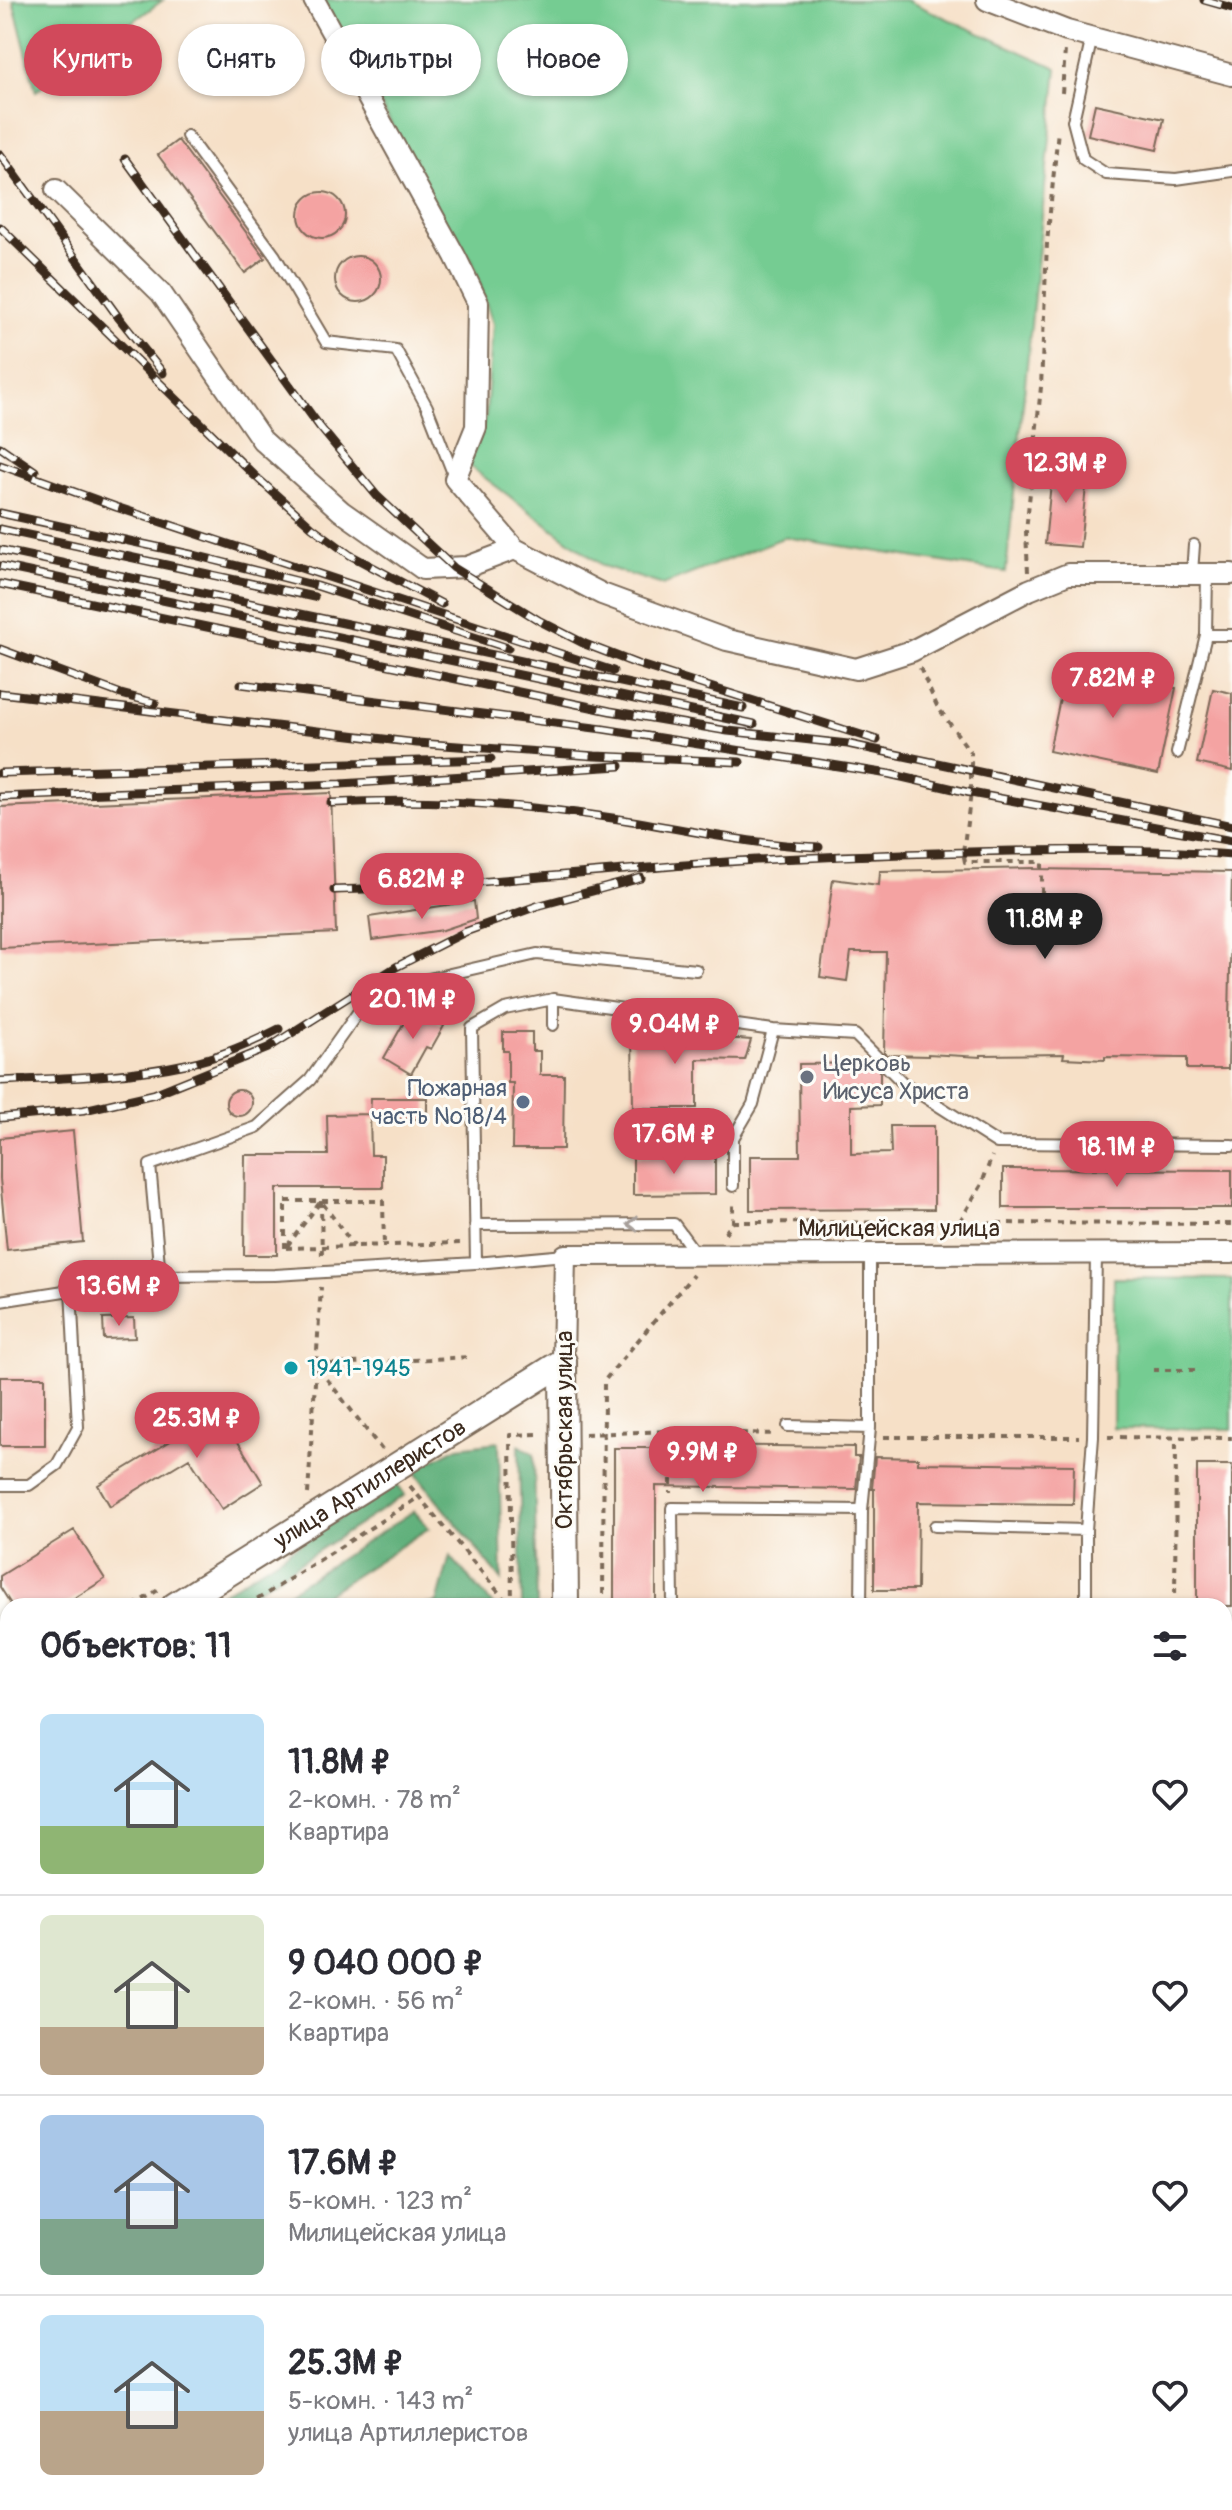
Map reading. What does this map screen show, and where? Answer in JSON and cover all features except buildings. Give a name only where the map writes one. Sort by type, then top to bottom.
[{"type":"street","points":[[314,0],[478,303],[476,427],[455,479],[515,549],[602,594],[727,640],[856,669],[912,651],[1029,590],[1068,574],[1232,574]]},
{"type":"street","points":[[987,0],[1067,31],[1232,75]]},
{"type":"street","points":[[56,190],[161,293],[262,440],[341,511],[423,569],[467,567],[515,549]]},
{"type":"street","name":"Милицейская улица","points":[[565,1255],[1232,1253]]},
{"type":"street","name":"Октябрьская улица","points":[[565,1255],[565,1598]]},
{"type":"street","name":"улица Артиллеристов","points":[[188,1598],[563,1362]]},
{"type":"lane","points":[[1092,37],[1073,121],[1083,159],[1106,174],[1176,179],[1232,171]]},
{"type":"lane","points":[[187,136],[275,256],[326,342],[396,350],[427,407],[455,479]]},
{"type":"lane","points":[[1177,753],[1206,635],[1194,545]]},
{"type":"lane","points":[[1206,635],[1232,635]]},
{"type":"lane","points":[[160,1276],[150,1165],[257,1127],[310,1080],[359,1011],[424,980],[537,954],[696,970]]},
{"type":"lane","points":[[553,999],[553,1025]]},
{"type":"lane","points":[[476,1263],[472,1028],[505,1009],[553,999],[773,1030],[855,1035],[903,1083],[997,1143],[1232,1145]]},
{"type":"lane","points":[[733,1186],[733,1138],[753,1104],[773,1030]]},
{"type":"lane","points":[[475,1225],[674,1224],[703,1254]]},
{"type":"lane","points":[[861,1598],[862,1510],[870,1433],[870,1254]]},
{"type":"lane","points":[[0,1301],[160,1276],[322,1272],[565,1255]]},
{"type":"lane","points":[[1086,1598],[1096,1255]]},
{"type":"lane","points":[[0,1485],[29,1485],[57,1465],[78,1427],[71,1289]]},
{"type":"lane","points":[[787,1430],[870,1433]]},
{"type":"lane","points":[[673,1598],[672,1508],[862,1510]]},
{"type":"lane","points":[[935,1526],[1086,1530]]},
{"type":"path","points":[[1062,93],[1067,31]]},
{"type":"path","points":[[1029,590],[1026,531],[1041,387],[1047,243],[1059,123]]},
{"type":"path","points":[[912,651],[937,706],[971,753],[971,793],[963,852],[965,862],[1042,862],[1042,902]]},
{"type":"path","points":[[960,1221],[981,1186],[997,1143]]},
{"type":"path","points":[[603,1598],[604,1381],[703,1254],[733,1222],[733,1186]]},
{"type":"path","points":[[285,1248],[285,1201],[383,1201],[384,1246]]},
{"type":"path","points":[[321,1201],[354,1246]]},
{"type":"path","points":[[308,1495],[322,1272],[321,1201]]},
{"type":"path","points":[[285,1248],[321,1201]]},
{"type":"path","points":[[733,1222],[1232,1224]]},
{"type":"path","points":[[285,1248],[475,1243]]},
{"type":"path","points":[[1153,1370],[1197,1370]]},
{"type":"path","points":[[512,1598],[510,1435],[787,1430]]},
{"type":"path","points":[[671,1431],[672,1508]]},
{"type":"path","points":[[870,1433],[1232,1438]]},
{"type":"path","points":[[1175,1598],[1176,1438]]},
{"type":"path","points":[[260,1598],[419,1497]]},
{"type":"green space","points":[[13,0],[163,0],[130,24],[24,24],[24,44]]},
{"type":"green space","points":[[323,0],[906,0],[1057,68],[1006,572],[785,537],[663,585],[603,566],[469,466],[486,414],[493,324],[472,260],[453,236],[376,96],[481,96],[481,24],[336,24]]},
{"type":"green space","points":[[1114,1278],[1232,1279],[1232,1429],[1113,1428]]},
{"type":"green space","points":[[499,1442],[502,1580],[413,1470],[458,1447]]},
{"type":"green space","points":[[519,1445],[534,1454],[537,1598],[522,1598]]},
{"type":"green space","points":[[395,1483],[405,1495],[244,1598],[215,1598]]},
{"type":"green space","points":[[414,1511],[429,1528],[320,1598],[279,1598]]},
{"type":"green space","points":[[450,1556],[487,1598],[438,1598]]},
{"type":"railway","points":[[1204,0],[1232,8]]},
{"type":"railway","points":[[0,154],[119,318],[163,373]]},
{"type":"railway","points":[[125,159],[320,427],[377,496],[454,568],[540,621],[585,644],[637,664],[877,740]]},
{"type":"railway","points":[[0,227],[254,475],[312,527],[350,555],[442,604]]},
{"type":"railway","points":[[0,447],[35,471]]},
{"type":"railway","points":[[0,465],[116,507],[613,671]]},
{"type":"railway","points":[[0,513],[194,555],[317,586],[508,648]]},
{"type":"railway","points":[[0,529],[314,597]]},
{"type":"railway","points":[[0,550],[743,708]]},
{"type":"railway","points":[[0,566],[754,724]]},
{"type":"railway","points":[[0,584],[610,711],[728,731],[848,744],[1232,826]]},
{"type":"railway","points":[[0,649],[121,694],[155,703]]},
{"type":"railway","points":[[241,684],[603,729],[889,774],[971,793],[1232,841]]},
{"type":"railway","points":[[0,693],[417,743],[595,756],[740,762]]},
{"type":"railway","points":[[0,773],[491,759]]},
{"type":"railway","points":[[0,797],[341,784],[620,766]]},
{"type":"railway","points":[[331,803],[403,801],[547,809],[744,840],[819,847]]},
{"type":"railway","points":[[334,890],[842,856],[1095,850],[1232,855]]},
{"type":"railway","points":[[0,1118],[84,1110],[154,1094],[268,1048],[396,967],[465,932],[537,906],[641,878]]},
{"type":"railway","points":[[0,1081],[140,1072],[197,1062],[279,1029]]},
{"type":"place","name":"Церковь Иисуса Христа","points":[[807,1077]]},
{"type":"place","name":"Пожарная часть №18/4","points":[[523,1102]]},
{"type":"place","name":"1941-1945","points":[[291,1368]]}]
